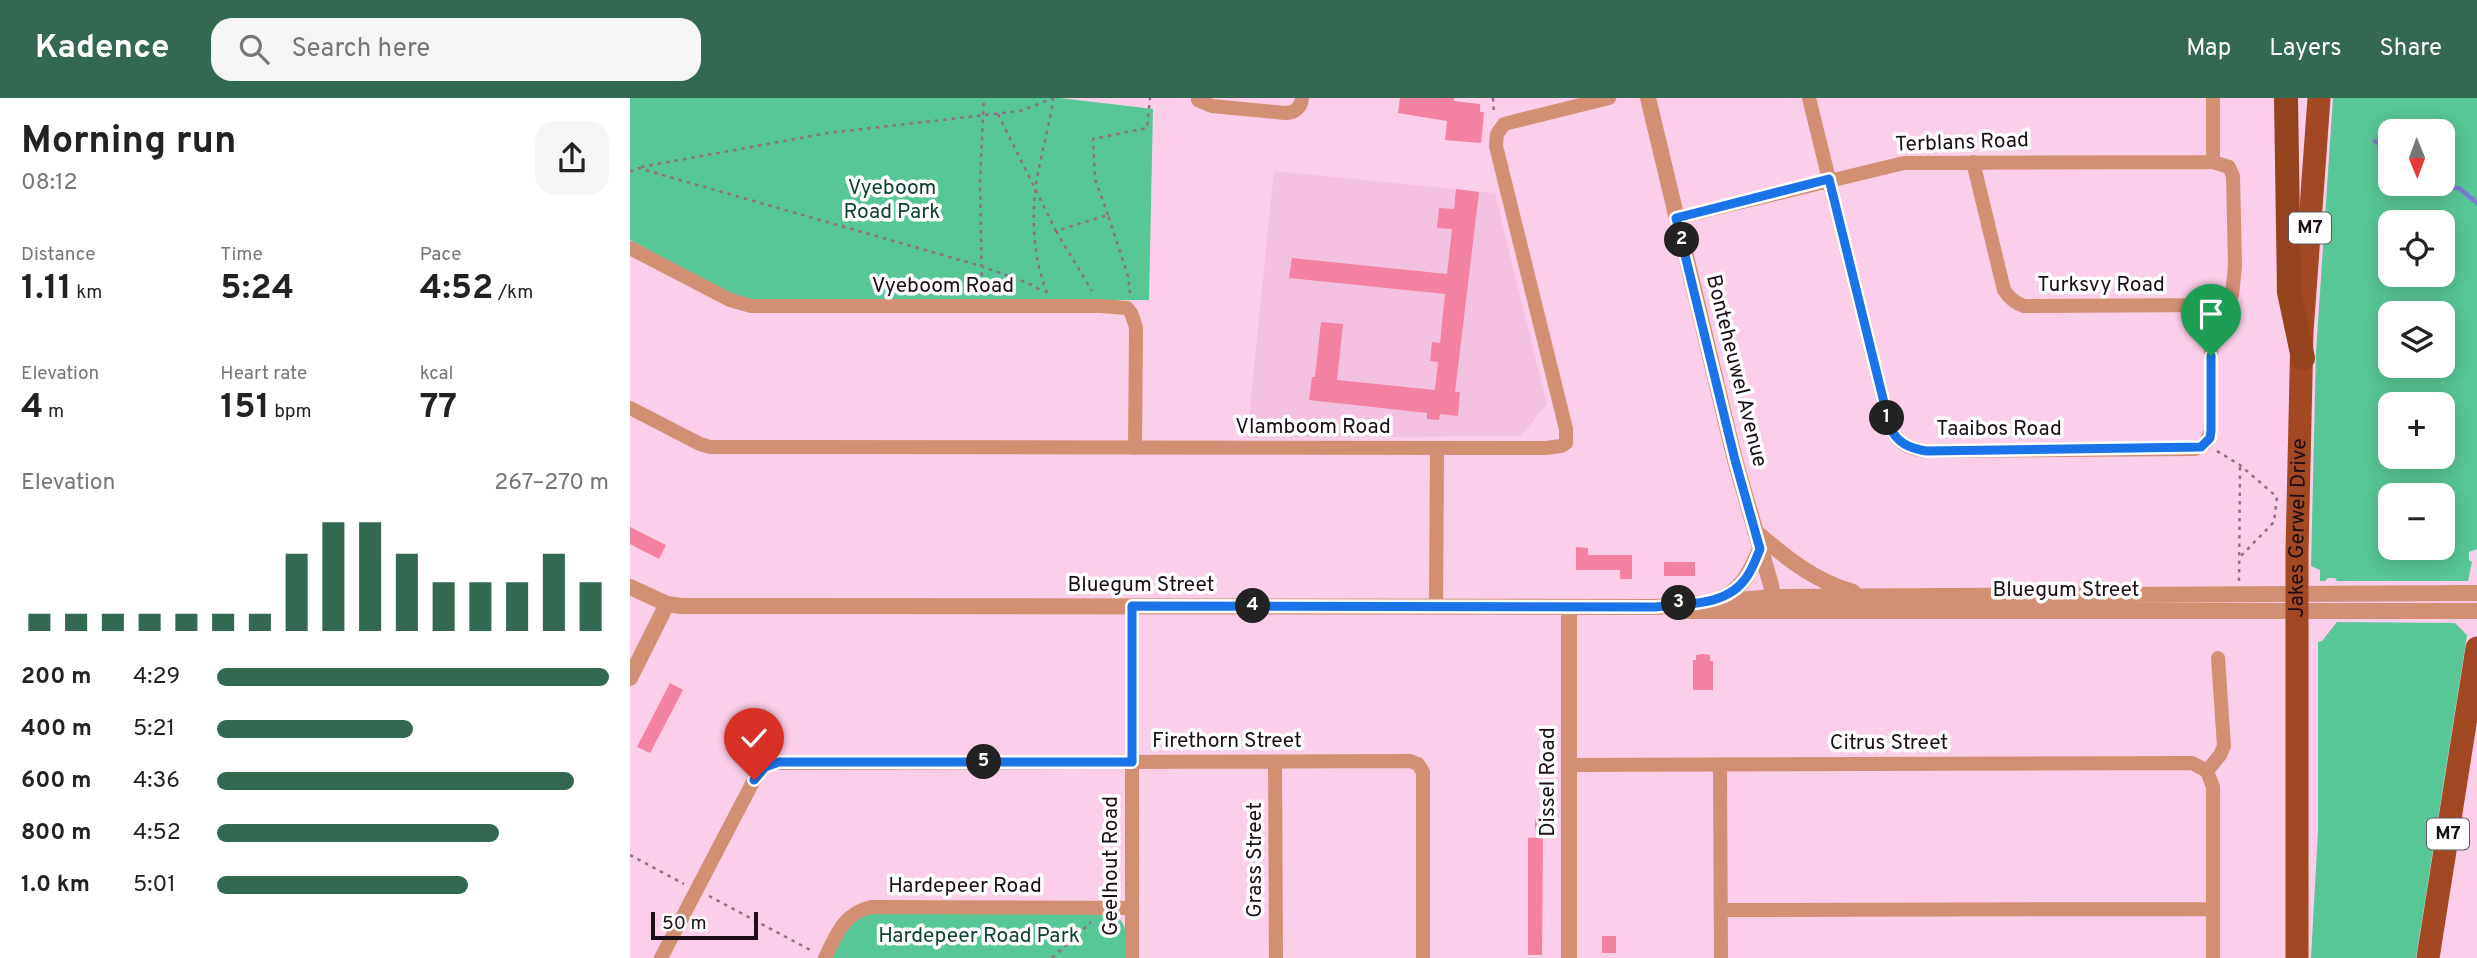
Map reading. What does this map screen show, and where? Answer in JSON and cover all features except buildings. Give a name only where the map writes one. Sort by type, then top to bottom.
[{"type":"highway","points":[[2286,98],[2290,292],[2303,358]]},
{"type":"highway","name":"Jakes Gerwel Drive","points":[[2297,958],[2302,332],[2319,98]]},
{"type":"highway","name":"M7","points":[[2428,958],[2477,648]]},
{"type":"street","points":[[1195,99],[1212,106],[1285,113],[1295,111],[1302,98]]},
{"type":"street","name":"Vlamboom Road","points":[[630,408],[710,447],[1561,446],[1566,443],[1566,429],[1496,146],[1497,134],[1504,124],[1609,98]]},
{"type":"street","name":"Bonteheuwel Avenue","points":[[1648,98],[1735,460],[1772,585],[1774,605]]},
{"type":"street","name":"Taaibos Road","points":[[1810,98],[1890,427],[1902,444],[1926,451],[2195,449],[2206,444]]},
{"type":"street","points":[[2206,444],[2211,431],[2211,305],[2229,299],[2234,289],[2233,176],[2229,167],[2213,162],[2213,98]]},
{"type":"street","name":"Turksvy Road","points":[[1973,162],[2004,290],[2017,303],[2024,306],[2211,305]]},
{"type":"street","name":"Terblans Road","points":[[1676,218],[1904,163],[2213,162]]},
{"type":"street","name":"Vyeboom Road","points":[[630,248],[740,305],[1127,308],[1134,319],[1135,448]]},
{"type":"street","points":[[1436,606],[1437,448]]},
{"type":"street","points":[[1755,531],[1814,577],[1866,596]]},
{"type":"street","points":[[1713,600],[1728,595],[1745,580],[1760,549]]},
{"type":"street","name":"Bluegum Street","points":[[630,587],[667,604],[681,606],[1655,607],[1713,600],[1774,605],[2111,611],[2477,593]]},
{"type":"street","name":"Bluegum Street","points":[[1655,607],[1685,613],[1866,596],[2298,603],[2477,611]]},
{"type":"street","points":[[630,678],[667,604]]},
{"type":"street","name":"Geelhout Road","points":[[1132,606],[1132,958]]},
{"type":"street","name":"Dissel Road","points":[[1569,607],[1569,958]]},
{"type":"street","points":[[2213,958],[2213,787],[2207,771],[2224,746],[2218,658]]},
{"type":"street","name":"Grass Street","points":[[1275,761],[1276,958]]},
{"type":"street","name":"Firethorn Street","points":[[661,958],[757,775],[771,763],[1410,761],[1421,767],[1423,772],[1423,958]]},
{"type":"street","name":"Citrus Street","points":[[1569,765],[2192,763],[2207,771]]},
{"type":"street","points":[[1720,765],[1721,958]]},
{"type":"street","name":"Hardepeer Road","points":[[825,958],[843,923],[855,912],[871,906],[1132,908]]},
{"type":"street","points":[[1721,910],[2213,909]]},
{"type":"path","points":[[982,306],[980,179],[984,98]]},
{"type":"path","points":[[1128,276],[1095,179],[1093,139],[1147,128],[1150,98]]},
{"type":"path","points":[[638,168],[981,266],[1047,293],[1038,270],[1035,187],[1053,99]]},
{"type":"path","points":[[630,172],[638,168],[828,133],[1020,111],[1053,99]]},
{"type":"path","points":[[998,114],[1056,231],[1100,306]]},
{"type":"path","points":[[1056,231],[1108,215]]},
{"type":"path","points":[[2206,444],[2240,465],[2277,497],[2274,522],[2239,558]]},
{"type":"path","points":[[2239,582],[2240,465]]},
{"type":"path","points":[[630,855],[825,958]]},
{"type":"path","points":[[1052,958],[1083,931],[1102,908]]},
{"type":"shaded area","points":[[1274,171],[1495,193],[1547,404],[1521,436],[1247,438]]},
{"type":"green space","name":"Vyeboom Road Park","points":[[630,98],[1060,98],[1153,109],[1149,300],[745,301],[630,240]]},
{"type":"green space","points":[[2333,98],[2477,98],[2477,549],[2469,552],[2469,560],[2472,562],[2468,581],[2337,581],[2335,578],[2328,578],[2320,581],[2320,570],[2311,566],[2316,352]]},
{"type":"green space","points":[[2337,622],[2455,623],[2467,635],[2416,958],[2311,958],[2318,831],[2318,642],[2322,641]]},
{"type":"green space","name":"Hardepeer Road Park","points":[[1108,913],[1123,925],[1127,958],[830,958],[850,926],[870,914]]},
{"type":"waterway","points":[[2455,188],[2459,188],[2477,203]]},
{"type":"route","points":[[754,780],[760,770],[771,763],[779,762],[1132,762],[1132,606],[1655,607],[1713,600],[1728,595],[1745,580],[1760,549],[1735,460],[1676,218],[1829,179],[1890,427],[1902,444],[1913,449],[2195,449],[2206,444],[2210,438],[2211,356]]}]
